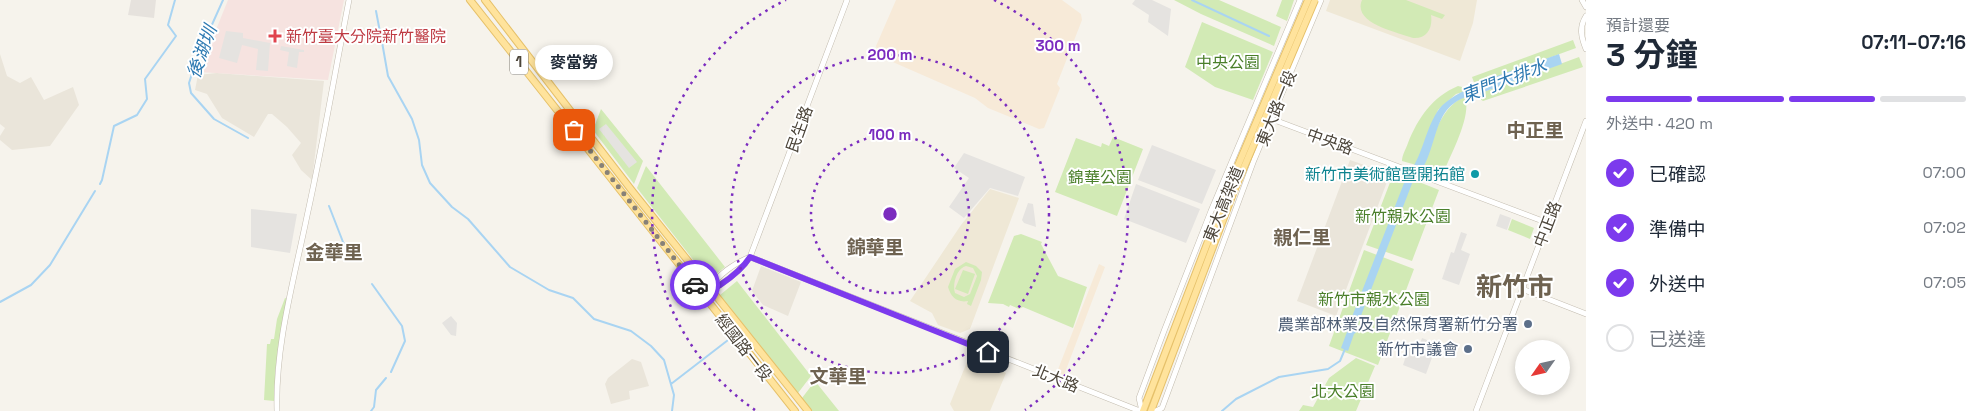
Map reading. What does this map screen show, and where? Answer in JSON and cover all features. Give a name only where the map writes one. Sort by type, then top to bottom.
[{"type":"main road","name":"經國路一段","points":[[470,0],[795,411]]},
{"type":"main road","name":"經國路一段","points":[[484,0],[808,411]]},
{"type":"main road","name":"東大高架道","points":[[1141,411],[1308,0]]},
{"type":"main road","name":"東大高架道","points":[[1151,411],[1231,190],[1315,0]]},
{"type":"street","points":[[277,411],[282,340],[349,0]]},
{"type":"street","name":"民生路","points":[[750,257],[847,0]]},
{"type":"street","name":"東大路一段","points":[[1141,411],[1139,398],[1211,211],[1300,0]]},
{"type":"street","name":"東大路一段","points":[[1156,411],[1162,408],[1271,119],[1321,0]]},
{"type":"street","points":[[1582,0],[1586,7]]},
{"type":"street","points":[[1586,16],[1581,35],[1586,49]]},
{"type":"street","name":"中央路","points":[[1252,111],[1548,223]]},
{"type":"street","name":"中正路","points":[[1476,411],[1586,121]]},
{"type":"street","points":[[702,295],[710,289],[714,281],[741,261],[750,257]]},
{"type":"street","name":"北大路","points":[[750,257],[1141,411]]},
{"type":"street","points":[[1522,289],[1586,314]]},
{"type":"shaded area","points":[[131,0],[156,0],[154,18],[128,15]]},
{"type":"shaded area","name":"新竹臺大分院新竹醫院","points":[[228,0],[344,0],[328,80],[199,72]]},
{"type":"shaded area","points":[[896,0],[1062,0],[1081,14],[1082,20],[1057,84],[1060,88],[1044,128],[1039,129],[988,108],[975,98],[879,56],[876,46]]},
{"type":"shaded area","points":[[1135,0],[1152,0],[1171,9],[1168,36],[1148,22],[1149,15],[1132,4]]},
{"type":"shaded area","points":[[1330,0],[1477,0],[1473,23],[1460,61],[1326,11]]},
{"type":"shaded area","points":[[226,31],[243,33],[243,38],[270,43],[268,71],[256,70],[258,49],[242,45],[237,63],[219,58]]},
{"type":"shaded area","points":[[281,46],[304,50],[304,52],[299,52],[297,68],[287,66],[289,52],[280,50]]},
{"type":"shaded area","points":[[0,54],[7,76],[20,83],[31,77],[44,100],[73,87],[79,105],[50,146],[12,150],[0,140],[0,136],[5,128],[0,124]]},
{"type":"shaded area","points":[[217,73],[324,81],[312,180],[301,170],[292,155],[301,143],[272,114],[268,114],[254,137],[222,118],[207,94],[195,90],[198,75]]},
{"type":"shaded area","points":[[606,124],[637,162],[629,168],[599,129]]},
{"type":"shaded area","points":[[1152,145],[1216,170],[1202,204],[1138,180]]},
{"type":"shaded area","points":[[964,153],[1025,177],[1018,196],[990,188],[964,218],[949,207],[969,178],[954,168]]},
{"type":"shaded area","points":[[1350,160],[1390,174],[1336,316],[1297,301]]},
{"type":"shaded area","points":[[1136,184],[1200,209],[1186,243],[1124,219]]},
{"type":"shaded area","points":[[990,189],[1019,198],[970,329],[960,333],[938,325],[932,313],[910,301],[961,225]]},
{"type":"shaded area","points":[[1028,203],[1033,204],[1036,227],[1024,223],[1022,220]]},
{"type":"shaded area","points":[[251,209],[297,214],[290,253],[251,247]]},
{"type":"shaded area","points":[[1500,214],[1511,218],[1507,230],[1496,226]]},
{"type":"shaded area","points":[[1461,232],[1467,234],[1461,250],[1470,254],[1459,285],[1442,279],[1451,252],[1454,253]]},
{"type":"shaded area","points":[[1099,264],[1105,267],[1064,375],[1057,372]]},
{"type":"shaded area","points":[[761,266],[801,282],[788,316],[763,305],[752,291]]},
{"type":"shaded area","points":[[451,316],[457,323],[456,336],[451,335],[442,323]]},
{"type":"shaded area","points":[[1422,338],[1437,344],[1426,374],[1403,365],[1410,344],[1414,346],[1416,343],[1420,344]]},
{"type":"shaded area","points":[[969,357],[1006,373],[990,411],[954,411],[950,404]]},
{"type":"shaded area","points":[[632,359],[641,362],[649,386],[629,391],[630,399],[611,404],[605,384],[608,378]]},
{"type":"green space","points":[[1174,0],[1219,0],[1281,27],[1274,46]]},
{"type":"green space","points":[[1282,0],[1294,0],[1287,21],[1276,16]]},
{"type":"green space","points":[[1362,0],[1406,0],[1445,15],[1442,19],[1431,15],[1431,24],[1428,32],[1422,37],[1413,38],[1370,21],[1364,15],[1361,8]]},
{"type":"green space","name":"中央公園","points":[[1202,22],[1273,52],[1253,100],[1215,87],[1185,67]]},
{"type":"green space","points":[[1573,40],[1576,48],[1475,85],[1472,77]]},
{"type":"green space","points":[[1579,57],[1583,67],[1483,101],[1478,94]]},
{"type":"green space","points":[[1458,86],[1462,87],[1463,92],[1456,94],[1438,110],[1416,165],[1402,161],[1403,154],[1421,117],[1433,102]]},
{"type":"green space","points":[[1465,96],[1466,114],[1443,174],[1423,168],[1433,137],[1442,118],[1448,109]]},
{"type":"green space","points":[[601,109],[643,161],[634,184],[593,130]]},
{"type":"green space","name":"錦華公園","points":[[1113,137],[1143,149],[1117,216],[1055,192],[1076,138],[1101,147],[1102,143],[1109,146]]},
{"type":"green space","points":[[646,166],[725,267],[709,280],[637,188]]},
{"type":"green space","name":"新竹親水公園","points":[[1394,172],[1439,190],[1412,261],[1366,245]]},
{"type":"green space","points":[[1512,219],[1534,228],[1530,239],[1508,230]]},
{"type":"green space","points":[[1021,234],[1042,242],[1041,244],[1058,276],[1087,287],[1073,328],[1023,307],[1019,309],[1010,305],[1009,307],[1003,304],[988,303],[1014,236]]},
{"type":"green space","name":"新竹市親水公園","points":[[1364,250],[1414,269],[1378,365],[1329,346]]},
{"type":"green space","points":[[966,262],[976,266],[982,272],[981,280],[971,306],[967,304],[968,301],[961,301],[955,298],[949,291],[948,287],[955,269]],"holes":[[[966,266],[973,268],[977,276],[970,294],[964,297],[955,293],[955,281],[960,270]]]},
{"type":"green space","points":[[963,270],[975,274],[968,294],[955,289]]},
{"type":"green space","points":[[737,281],[811,376],[798,393],[720,295]]},
{"type":"green space","points":[[285,298],[288,299],[276,365],[274,401],[264,400],[267,344],[270,344],[271,339],[274,339],[277,319]]},
{"type":"green space","name":"北大公園","points":[[1356,358],[1375,366],[1356,411],[1299,411],[1303,405],[1313,407],[1329,378]]},
{"type":"green space","points":[[815,381],[839,411],[812,411],[802,398]]},
{"type":"water","points":[[1559,54],[1562,64],[1463,98],[1445,112],[1423,168],[1413,181],[1357,326],[1358,331],[1354,334],[1348,351],[1341,348],[1347,332],[1346,326],[1350,322],[1406,178],[1420,153],[1437,112],[1445,103],[1458,94],[1493,78]]},
{"type":"waterway","points":[[100,184],[114,126],[137,115],[147,99],[145,79],[176,36],[168,25],[175,0]]},
{"type":"waterway","name":"後湖圳","points":[[223,0],[197,58],[189,83],[191,93],[214,119],[248,138]]},
{"type":"waterway","points":[[1192,0],[1269,36]]},
{"type":"waterway","points":[[376,11],[380,32]]},
{"type":"waterway","points":[[382,42],[388,76],[412,119],[419,140],[422,165],[430,183],[452,207],[468,219],[510,267],[549,290],[573,298],[594,319],[631,331],[651,346],[664,360],[674,395],[672,411]]},
{"type":"waterway","points":[[0,302],[31,285],[50,265],[95,191]]},
{"type":"waterway","name":"後湖圳","points":[[329,206],[343,242],[352,254]]},
{"type":"waterway","name":"後湖圳","points":[[372,284],[402,326],[405,341],[391,372]]},
{"type":"waterway","points":[[671,384],[732,337]]},
{"type":"waterway","name":"東門大排水","points":[[1222,411],[1236,399],[1279,377],[1328,369],[1340,361],[1345,349]]},
{"type":"waterway","name":"後湖圳","points":[[371,411],[374,407],[376,390],[386,378]]},
{"type":"way so far","points":[[574,130],[695,285]]},
{"type":"place","name":"新竹臺大分院新竹醫院","points":[[275,36]]},
{"type":"place","name":"麥當勞","points":[[574,130]]},
{"type":"place","name":"新竹市美術館暨開拓館","points":[[1475,174]]},
{"type":"place","name":"農業部林業及自然保育署新竹分署","points":[[1528,324]]},
{"type":"place","name":"新竹市議會","points":[[1468,349]]},
{"type":"district","name":"中正里","points":[[1535,130]]},
{"type":"district","name":"親仁里","points":[[1302,237]]},
{"type":"district","name":"錦華里","points":[[875,247]]},
{"type":"district","name":"金華里","points":[[334,252]]},
{"type":"district","name":"新竹市","points":[[1515,287]]},
{"type":"district","name":"文華里","points":[[838,376]]},
{"type":"route","points":[[695,285],[702,295],[710,289],[719,286],[744,266],[750,257],[988,352]]}]
